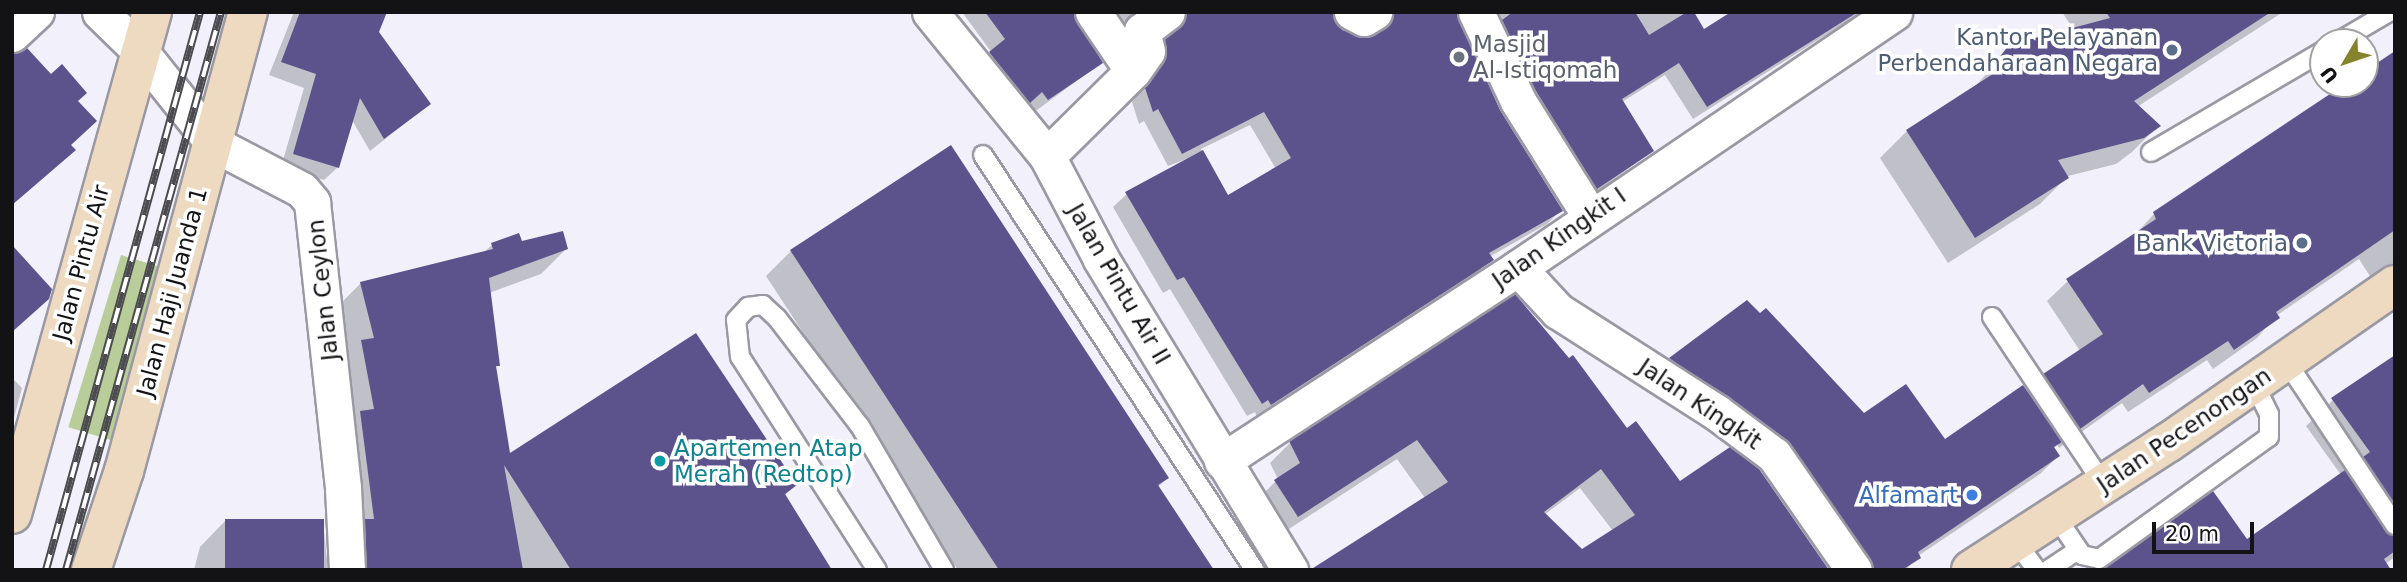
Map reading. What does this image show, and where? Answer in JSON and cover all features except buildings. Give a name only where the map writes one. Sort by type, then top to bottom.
[{"type":"street","points":[[12,34],[36,12]]},
{"type":"street","name":"Jalan Ceylon","points":[[100,12],[139,50],[214,144],[302,190],[317,217],[344,488],[347,570]]},
{"type":"street","name":"Jalan Pintu Air","points":[[12,514],[139,50],[152,12]]},
{"type":"street","name":"Jalan Haji Juanda 1","points":[[91,570],[124,471],[186,230],[214,144],[248,12]]},
{"type":"street","name":"Jalan Pintu Air II","points":[[930,12],[1047,156],[1101,259],[1290,570]]},
{"type":"street","points":[[1093,12],[1133,71]]},
{"type":"street","points":[[1047,156],[1133,71],[1147,51],[1142,31],[1167,12]]},
{"type":"street","points":[[1352,12],[1364,18],[1374,12]]},
{"type":"street","points":[[1476,12],[1518,101],[1590,216]]},
{"type":"street","name":"Jalan Kingkit I","points":[[1222,461],[1518,268],[1873,18]]},
{"type":"street","name":"Jalan Kingkit","points":[[1518,268],[1558,311],[1716,412],[1774,454],[1854,570]]},
{"type":"street","name":"Jalan Pecenongan","points":[[1971,570],[2026,555],[2055,515],[2104,485],[2395,285]]},
{"type":"lane","points":[[2362,28],[2389,12]]},
{"type":"lane","points":[[2151,152],[2309,59]]},
{"type":"lane","points":[[984,155],[1255,570]]},
{"type":"lane","points":[[877,570],[740,357],[734,328],[748,307],[763,305],[777,318],[860,426],[944,570]]},
{"type":"lane","points":[[1992,317],[2104,485]]},
{"type":"lane","points":[[2286,361],[2395,524]]},
{"type":"lane","points":[[2055,515],[2078,550],[2089,560],[2099,559],[2269,437],[2269,414],[2254,383]]},
{"type":"lane","points":[[2049,570],[2078,550]]},
{"type":"green space","points":[[121,255],[164,268],[111,440],[68,427]]},
{"type":"railway","points":[[46,570],[200,12]]},
{"type":"railway","points":[[66,570],[221,12]]},
{"type":"place","name":"Kantor Pelayanan Perbendaharaan Negara","points":[[2172,50]]},
{"type":"place","name":"Masjid Al-Istiqomah","points":[[1459,57]]},
{"type":"place","name":"Bank Victoria","points":[[2302,243]]},
{"type":"place","name":"Apartemen Atap Merah (Redtop)","points":[[660,461]]},
{"type":"place","name":"Alfamart","points":[[1972,495]]}]
